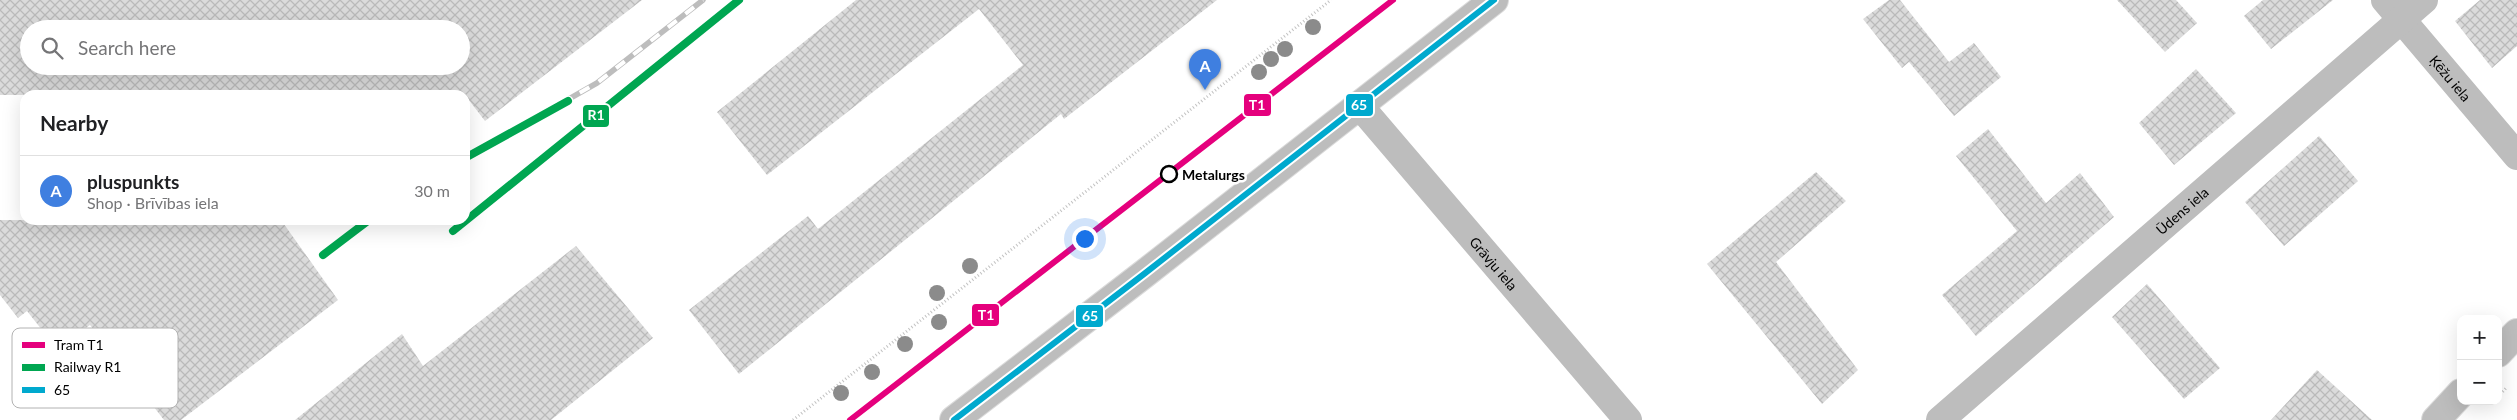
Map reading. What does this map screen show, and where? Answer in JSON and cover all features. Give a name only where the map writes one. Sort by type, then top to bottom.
[{"type":"main road","points":[[960,418],[1494,0]]},
{"type":"main road","name":"Ūdens iela","points":[[1940,420],[2393,10],[2424,0]]},
{"type":"main road","name":"Ķēžu iela","points":[[2393,10],[2517,156]]},
{"type":"main road","name":"Grāvju iela","points":[[1359,105],[1628,420]]},
{"type":"main road","points":[[2502,349],[2517,333]]},
{"type":"main road","points":[[2436,420],[2457,397]]},
{"type":"path","points":[[793,420],[1331,0]]},
{"type":"building","points":[[0,0],[642,0],[485,121],[470,102],[470,90],[20,90],[20,95],[0,95]]},
{"type":"building","points":[[856,0],[1217,0],[1064,119],[1061,114],[739,374],[689,310],[808,216],[818,229],[1023,65],[979,9],[767,175],[717,112]]},
{"type":"building","points":[[1889,0],[1900,0],[1949,62],[1974,43],[2001,77],[1954,116],[1909,62],[1902,68],[1863,19]]},
{"type":"building","points":[[2117,0],[2176,0],[2197,23],[2165,52]]},
{"type":"building","points":[[2263,0],[2333,0],[2271,49],[2244,16]]},
{"type":"building","points":[[2480,0],[2517,0],[2517,46],[2492,68],[2455,21]]},
{"type":"building","points":[[2196,69],[2236,113],[2174,165],[2139,123]]},
{"type":"building","points":[[1988,129],[2046,203],[2080,173],[2114,217],[1976,336],[1942,295],[2017,231],[1956,156]]},
{"type":"building","points":[[2319,136],[2358,181],[2284,246],[2245,202]]},
{"type":"building","points":[[1816,172],[1846,201],[1776,262],[1858,370],[1822,404],[1707,264]]},
{"type":"building","points":[[0,220],[20,220],[20,225],[285,225],[338,300],[181,420],[164,420],[155,408],[178,408],[178,328],[92,328],[90,325],[86,328],[40,328],[27,311],[18,318],[0,295]]},
{"type":"building","points":[[576,246],[653,338],[551,420],[295,420],[402,334],[423,366]]},
{"type":"building","points":[[2147,284],[2220,368],[2184,399],[2112,317]]},
{"type":"building","points":[[2317,370],[2372,420],[2271,420]]},
{"type":"railway","points":[[470,155],[597,83],[703,0]]},
{"type":"railway","points":[[470,217],[739,0]]},
{"type":"railway","points":[[323,255],[362,225]]},
{"type":"railway","points":[[453,231],[460,225]]},
{"type":"tram line","name":"T1","points":[[850,420],[1393,0]]},
{"type":"rail line","name":"R1","points":[[470,217],[739,0]]},
{"type":"rail line","name":"R1","points":[[470,155],[568,101]]},
{"type":"rail line","name":"R1","points":[[323,255],[362,225]]},
{"type":"rail line","name":"R1","points":[[453,231],[460,225]]},
{"type":"transit line","name":"65","points":[[954,420],[1494,0]]},
{"type":"place","name":"pluspunkts","points":[[1205,90]]},
{"type":"place","name":"Metalurgs","points":[[1169,174]]}]
